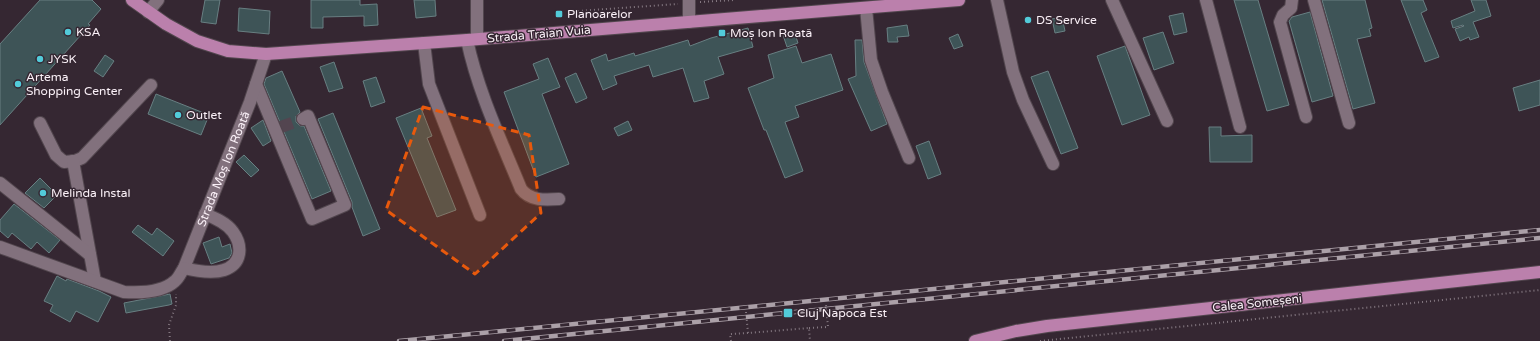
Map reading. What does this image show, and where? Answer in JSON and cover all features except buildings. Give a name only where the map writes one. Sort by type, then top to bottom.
[{"type":"main road","name":"Strada Traian Vuia","points":[[132,0],[166,24],[196,41],[228,51],[266,54],[424,43],[866,8],[906,3],[959,0]]},
{"type":"main road","name":"Calea Someșeni","points":[[975,341],[1016,331],[1047,326],[1540,272]]},
{"type":"street","points":[[148,12],[158,0]]},
{"type":"street","points":[[477,0],[472,39],[472,66],[488,110],[521,189],[526,195],[533,198],[559,199]]},
{"type":"street","points":[[997,0],[1016,79],[1023,100],[1053,164]]},
{"type":"street","points":[[1112,0],[1167,121]]},
{"type":"street","points":[[1206,0],[1240,127]]},
{"type":"street","points":[[1292,0],[1291,8],[1282,15],[1280,22],[1306,117]]},
{"type":"street","points":[[1314,0],[1349,123]]},
{"type":"street","points":[[689,2],[689,22]]},
{"type":"street","points":[[866,8],[871,60],[882,92],[909,158]]},
{"type":"street","points":[[424,43],[429,84],[480,215]]},
{"type":"street","name":"Strada Moș Ion Roată","points":[[176,281],[184,268],[256,84],[266,54]]},
{"type":"street","points":[[256,84],[278,129],[312,219],[345,205],[308,116],[303,118]]},
{"type":"street","points":[[40,123],[56,155],[64,162],[82,158],[151,85]]},
{"type":"street","points":[[73,161],[95,281]]},
{"type":"street","points":[[0,183],[90,255]]},
{"type":"street","points":[[184,268],[195,271],[224,270],[234,263],[239,256],[240,246],[233,232],[222,222],[205,214]]},
{"type":"street","points":[[0,247],[124,292],[140,294],[165,288],[176,281]]},
{"type":"path","points":[[578,11],[689,2],[735,0]]},
{"type":"path","points":[[170,341],[169,325],[176,305],[176,281]]},
{"type":"path","points":[[1036,341],[1540,290]]},
{"type":"path","points":[[731,341],[730,334],[828,326],[826,305]]},
{"type":"path","points":[[746,312],[748,333]]},
{"type":"path","points":[[809,328],[810,341]]},
{"type":"highlighted area","points":[[423,107],[529,135],[541,213],[475,274],[386,210]]},
{"type":"tunnel","points":[[281,127],[303,119]]},
{"type":"railway","points":[[399,341],[1540,230]]},
{"type":"railway","points":[[504,341],[1540,238]]},
{"type":"place","name":"Planoarelor","points":[[559,14]]},
{"type":"place","name":"DS Service","points":[[1028,20]]},
{"type":"place","name":"KSA","points":[[68,32]]},
{"type":"place","name":"Moș Ion Roată","points":[[722,33]]},
{"type":"place","name":"JYSK","points":[[40,59]]},
{"type":"place","name":"Artema Shopping Center","points":[[18,84]]},
{"type":"place","name":"Outlet","points":[[178,115]]},
{"type":"place","name":"Melinda Instal","points":[[43,193]]},
{"type":"place","name":"Cluj Napoca Est","points":[[788,313]]}]
